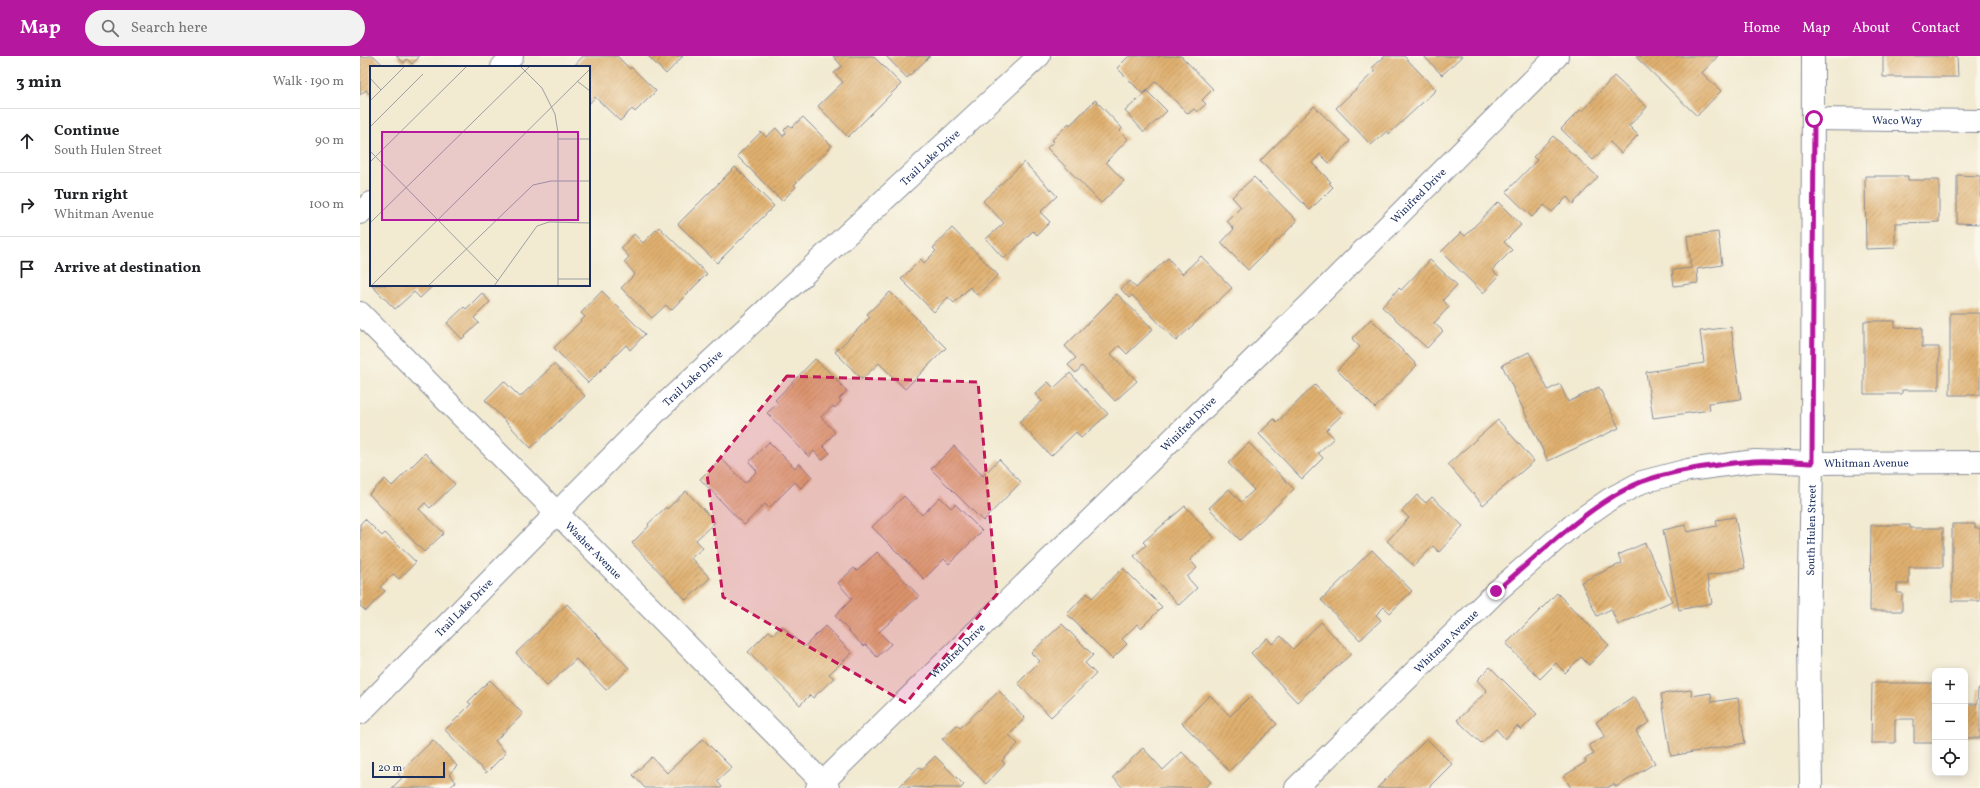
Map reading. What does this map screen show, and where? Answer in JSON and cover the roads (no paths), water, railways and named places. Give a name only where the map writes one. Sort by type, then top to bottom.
[{"type":"street","points":[[503,66],[512,56]]},
{"type":"street","name":"Trail Lake Drive","points":[[360,714],[657,411],[1039,56]]},
{"type":"street","name":"Winifred Drive","points":[[822,786],[1304,310],[1557,56]]},
{"type":"street","name":"South Hulen Street","points":[[1811,788],[1809,638],[1812,463],[1813,56]]},
{"type":"street","name":"Waco Way","points":[[1814,119],[1980,121]]},
{"type":"street","points":[[360,213],[370,204]]},
{"type":"street","name":"Washer Avenue","points":[[360,313],[558,512],[822,786]]},
{"type":"street","name":"Whitman Avenue","points":[[1296,788],[1496,591],[1574,524],[1610,499],[1642,482],[1688,470],[1755,461],[1812,463],[1980,462]]}]
